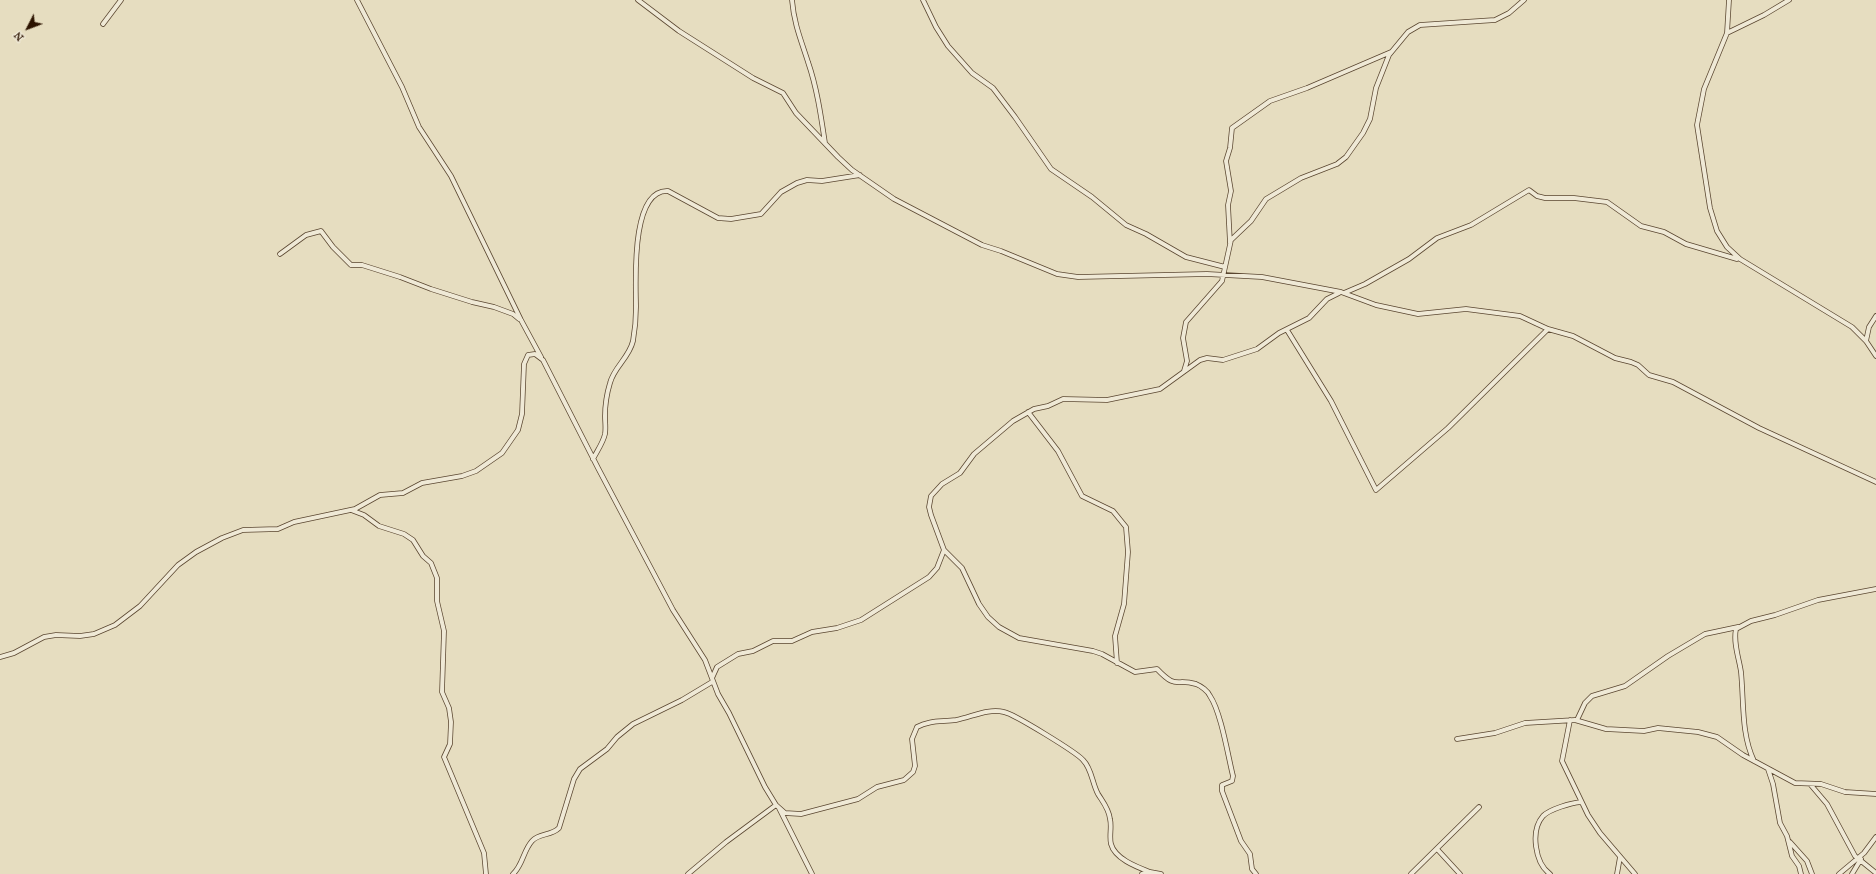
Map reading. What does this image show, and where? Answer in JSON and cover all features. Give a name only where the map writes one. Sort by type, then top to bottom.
[{"type":"street","points":[[103,24],[121,0]]},
{"type":"street","points":[[357,0],[402,87],[419,127],[451,176],[521,320],[593,459],[673,610],[704,656],[712,681],[765,787],[777,806],[812,874]]},
{"type":"street","points":[[638,0],[679,31],[753,78],[783,93],[796,112],[847,166],[901,203],[971,240],[1057,274],[1078,277],[1224,275],[1262,277],[1343,293],[1376,305],[1418,314],[1466,309],[1526,317],[1548,329],[1573,336],[1615,358],[1638,365],[1649,375],[1673,382],[1740,418],[1876,482]]},
{"type":"street","points":[[792,0],[797,30],[808,62],[820,108],[825,144]]},
{"type":"street","points":[[923,0],[936,27],[948,46],[972,73],[992,88],[1015,117],[1053,172],[1092,197],[1126,225],[1146,234],[1186,257],[1225,267]]},
{"type":"street","points":[[1230,244],[1235,235],[1251,221],[1266,199],[1301,178],[1337,164],[1346,157],[1365,130],[1370,119],[1376,88],[1385,62],[1391,52],[1414,27],[1432,24],[1494,20],[1509,13],[1524,0]]},
{"type":"street","points":[[1729,0],[1727,33],[1704,89],[1697,125],[1710,208],[1717,231],[1727,247],[1740,259],[1852,327],[1866,341],[1876,356]]},
{"type":"street","points":[[1727,33],[1764,15],[1789,0]]},
{"type":"street","points":[[1183,372],[1188,361],[1183,338],[1186,322],[1220,286],[1224,275],[1230,244],[1228,205],[1231,191],[1226,161],[1230,148],[1233,127],[1270,101],[1307,88],[1391,52]]},
{"type":"street","points":[[593,459],[605,434],[605,410],[610,383],[627,356],[633,341],[636,318],[635,282],[639,228],[645,210],[656,195],[662,191],[672,192],[722,219],[746,218],[761,214],[781,192],[797,182],[807,180],[822,181],[860,176]]},
{"type":"street","points":[[1256,874],[1252,869],[1250,854],[1241,840],[1222,791],[1222,785],[1232,782],[1233,779],[1218,717],[1210,695],[1196,684],[1171,681],[1163,676],[1158,669],[1135,672],[1093,651],[1019,638],[999,627],[988,617],[979,604],[962,568],[944,550],[929,507],[931,496],[942,484],[960,473],[971,457],[982,447],[1013,421],[1028,412],[1063,399],[1108,400],[1160,389],[1204,359],[1223,360],[1250,352],[1312,316],[1329,296],[1343,293],[1365,284],[1409,259],[1437,238],[1472,225],[1529,190],[1537,196],[1545,198],[1574,198],[1607,202],[1641,226],[1664,232],[1686,244],[1740,259]]},
{"type":"street","points":[[280,254],[306,235],[321,230],[333,247],[346,262],[352,266],[362,265],[400,276],[431,289],[479,304],[494,307],[513,314],[521,320]]},
{"type":"street","points":[[1866,341],[1869,327],[1876,316]]},
{"type":"street","points":[[1287,330],[1331,401],[1376,490],[1448,428],[1548,329]]},
{"type":"street","points":[[0,657],[14,653],[44,637],[56,635],[80,636],[94,634],[115,625],[140,606],[178,566],[196,552],[222,538],[243,530],[278,529],[294,522],[361,506],[380,495],[404,493],[425,482],[436,482],[466,475],[494,459],[508,445],[520,422],[524,360],[528,355],[533,354],[542,359]]},
{"type":"street","points":[[1028,412],[1058,451],[1082,496],[1113,511],[1126,527],[1128,552],[1124,604],[1115,636],[1117,663]]},
{"type":"street","points":[[350,509],[379,526],[404,534],[412,540],[430,563],[437,578],[437,601],[444,631],[442,692],[450,715],[452,729],[450,744],[444,757],[484,853],[486,874]]},
{"type":"street","points":[[513,874],[522,864],[531,842],[540,836],[555,832],[561,826],[574,779],[580,769],[608,749],[617,737],[634,724],[682,700],[712,681],[717,667],[738,654],[754,651],[773,641],[792,641],[812,632],[837,628],[861,620],[933,573],[941,560],[944,550]]},
{"type":"street","points":[[1577,720],[1585,703],[1592,696],[1625,686],[1668,656],[1705,634],[1739,627],[1751,621],[1775,615],[1818,600],[1876,589]]},
{"type":"street","points":[[1739,627],[1736,631],[1735,642],[1741,674],[1746,739],[1755,761]]},
{"type":"street","points":[[777,806],[785,812],[794,814],[810,812],[858,799],[877,787],[904,780],[913,772],[915,766],[912,739],[917,727],[926,723],[957,720],[987,712],[1004,712],[1023,720],[1083,760],[1089,768],[1096,788],[1110,818],[1110,838],[1113,849],[1132,864],[1150,872],[1161,874]]},
{"type":"street","points":[[1570,720],[1562,762],[1577,790],[1581,802],[1600,833],[1635,874]]},
{"type":"street","points":[[1457,739],[1494,733],[1525,723],[1570,720],[1577,720],[1606,729],[1644,731],[1658,728],[1708,734],[1717,737],[1743,755],[1795,783],[1821,784],[1845,792],[1876,794]]},
{"type":"street","points":[[1768,769],[1773,784],[1778,816],[1788,839],[1792,856],[1799,866],[1801,874]]},
{"type":"street","points":[[1810,784],[1827,804],[1859,859],[1876,873]]},
{"type":"street","points":[[1550,874],[1540,860],[1536,845],[1537,829],[1542,818],[1565,805],[1581,802]]},
{"type":"street","points":[[688,874],[722,845],[777,806]]},
{"type":"street","points":[[1411,874],[1479,806]]},
{"type":"street","points":[[1839,874],[1859,859],[1876,836]]},
{"type":"street","points":[[1788,839],[1808,861],[1812,874]]},
{"type":"street","points":[[1437,849],[1460,874]]},
{"type":"street","points":[[1617,874],[1620,857]]},
{"type":"street","points":[[1852,874],[1859,859]]},
{"type":"street","points":[[1142,874],[1150,872]]}]
